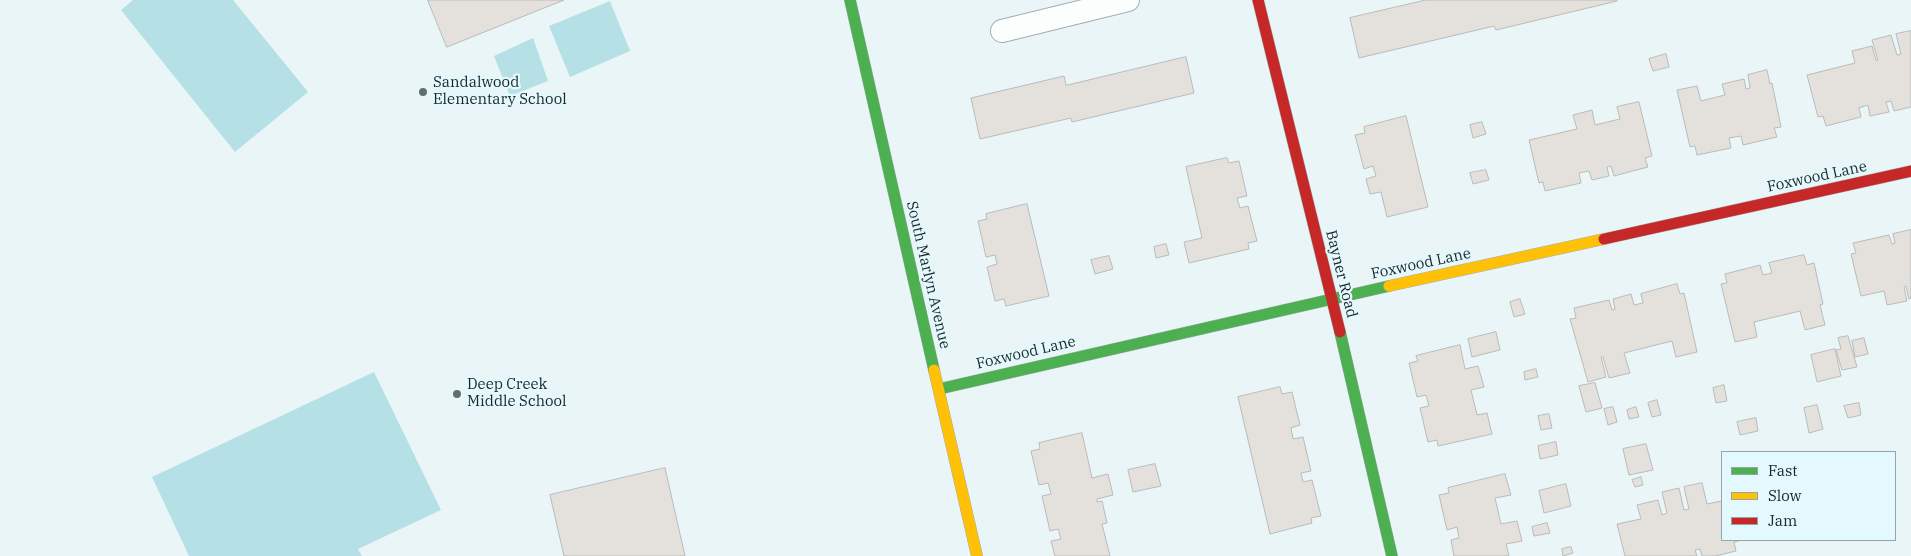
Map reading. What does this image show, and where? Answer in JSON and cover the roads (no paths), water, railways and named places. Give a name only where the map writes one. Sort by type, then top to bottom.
[{"type":"street","name":"South Marlyn Avenue","points":[[850,0],[977,556]]},
{"type":"street","points":[[1002,31],[1128,0]]},
{"type":"street","name":"Bayner Road","points":[[1258,0],[1332,299],[1392,556]]},
{"type":"street","name":"Foxwood Lane","points":[[939,389],[1332,299],[1911,171]]},
{"type":"place","name":"Sandalwood Elementary School","points":[[423,92]]},
{"type":"place","name":"Deep Creek Middle School","points":[[457,394]]}]
